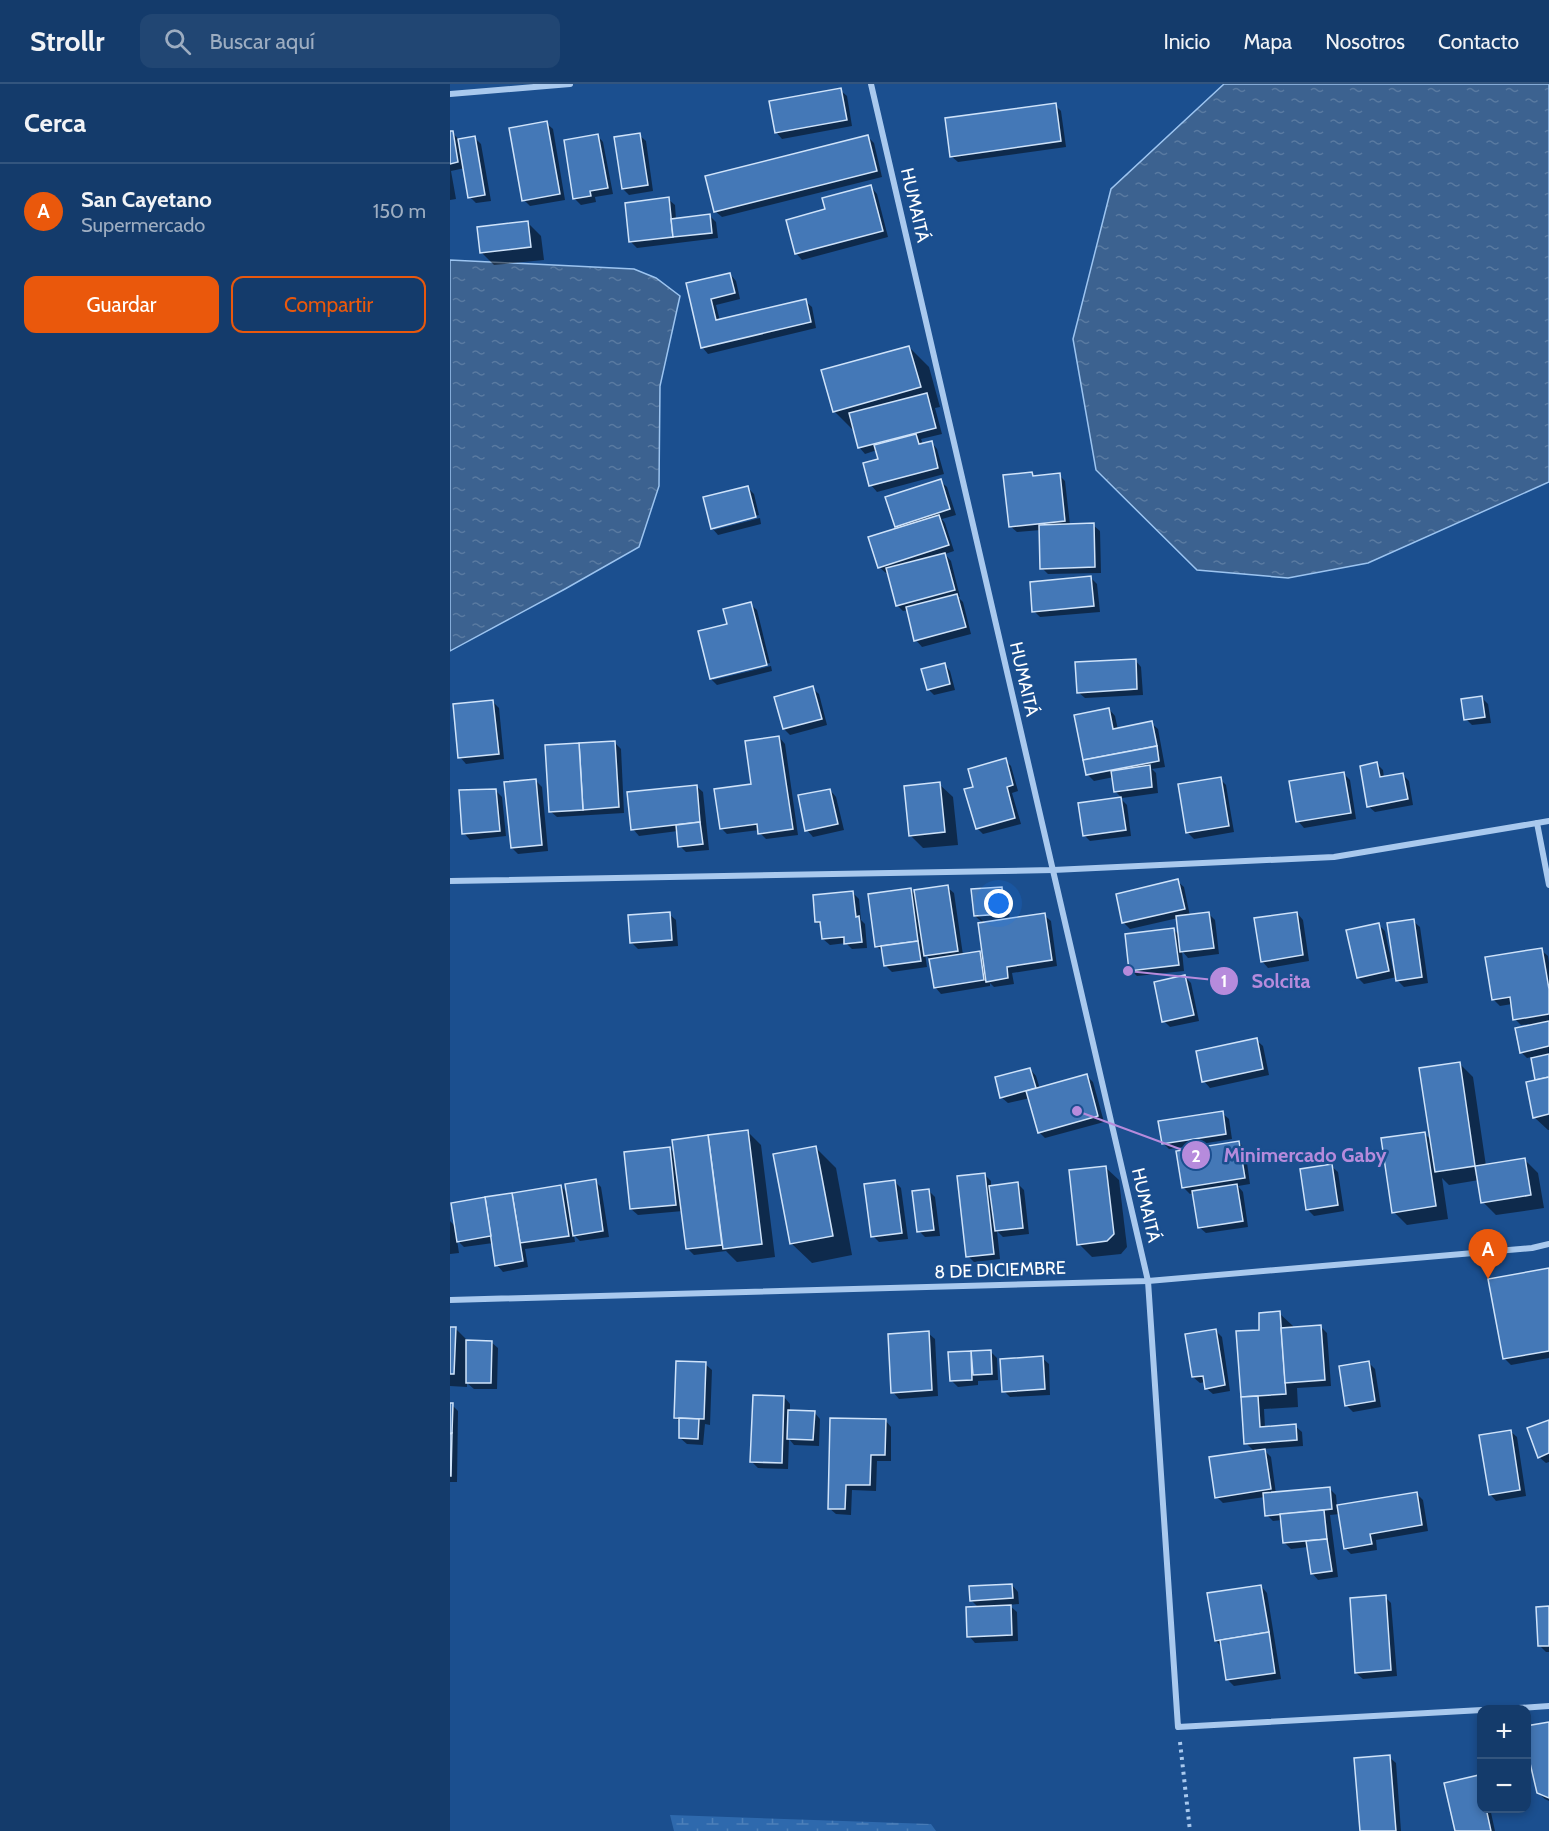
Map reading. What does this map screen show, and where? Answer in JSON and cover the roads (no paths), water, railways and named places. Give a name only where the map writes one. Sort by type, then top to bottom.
[{"type":"street","points":[[450,94],[570,84]]},
{"type":"street","name":"HUMAITÁ","points":[[871,84],[1148,1281],[1178,1727],[1477,1710]]},
{"type":"street","points":[[450,881],[1053,870],[1334,857],[1549,821]]},
{"type":"street","points":[[1537,823],[1549,885]]},
{"type":"street","name":"8 DE DICIEMBRE","points":[[450,1299],[1148,1281],[1549,1245]]},
{"type":"street","points":[[1531,1707],[1549,1706]]},
{"type":"water","points":[[1224,84],[1549,84],[1549,482],[1368,563],[1288,578],[1197,570],[1096,470],[1073,339],[1111,189]]},
{"type":"water","points":[[450,260],[634,269],[656,278],[680,296],[660,386],[659,486],[639,547],[450,651]]},
{"type":"place","name":"Solcita","points":[[1128,971]]},
{"type":"place","name":"Minimercado Gaby","points":[[1077,1111]]},
{"type":"place","name":"San Cayetano","points":[[1488,1279]]}]
